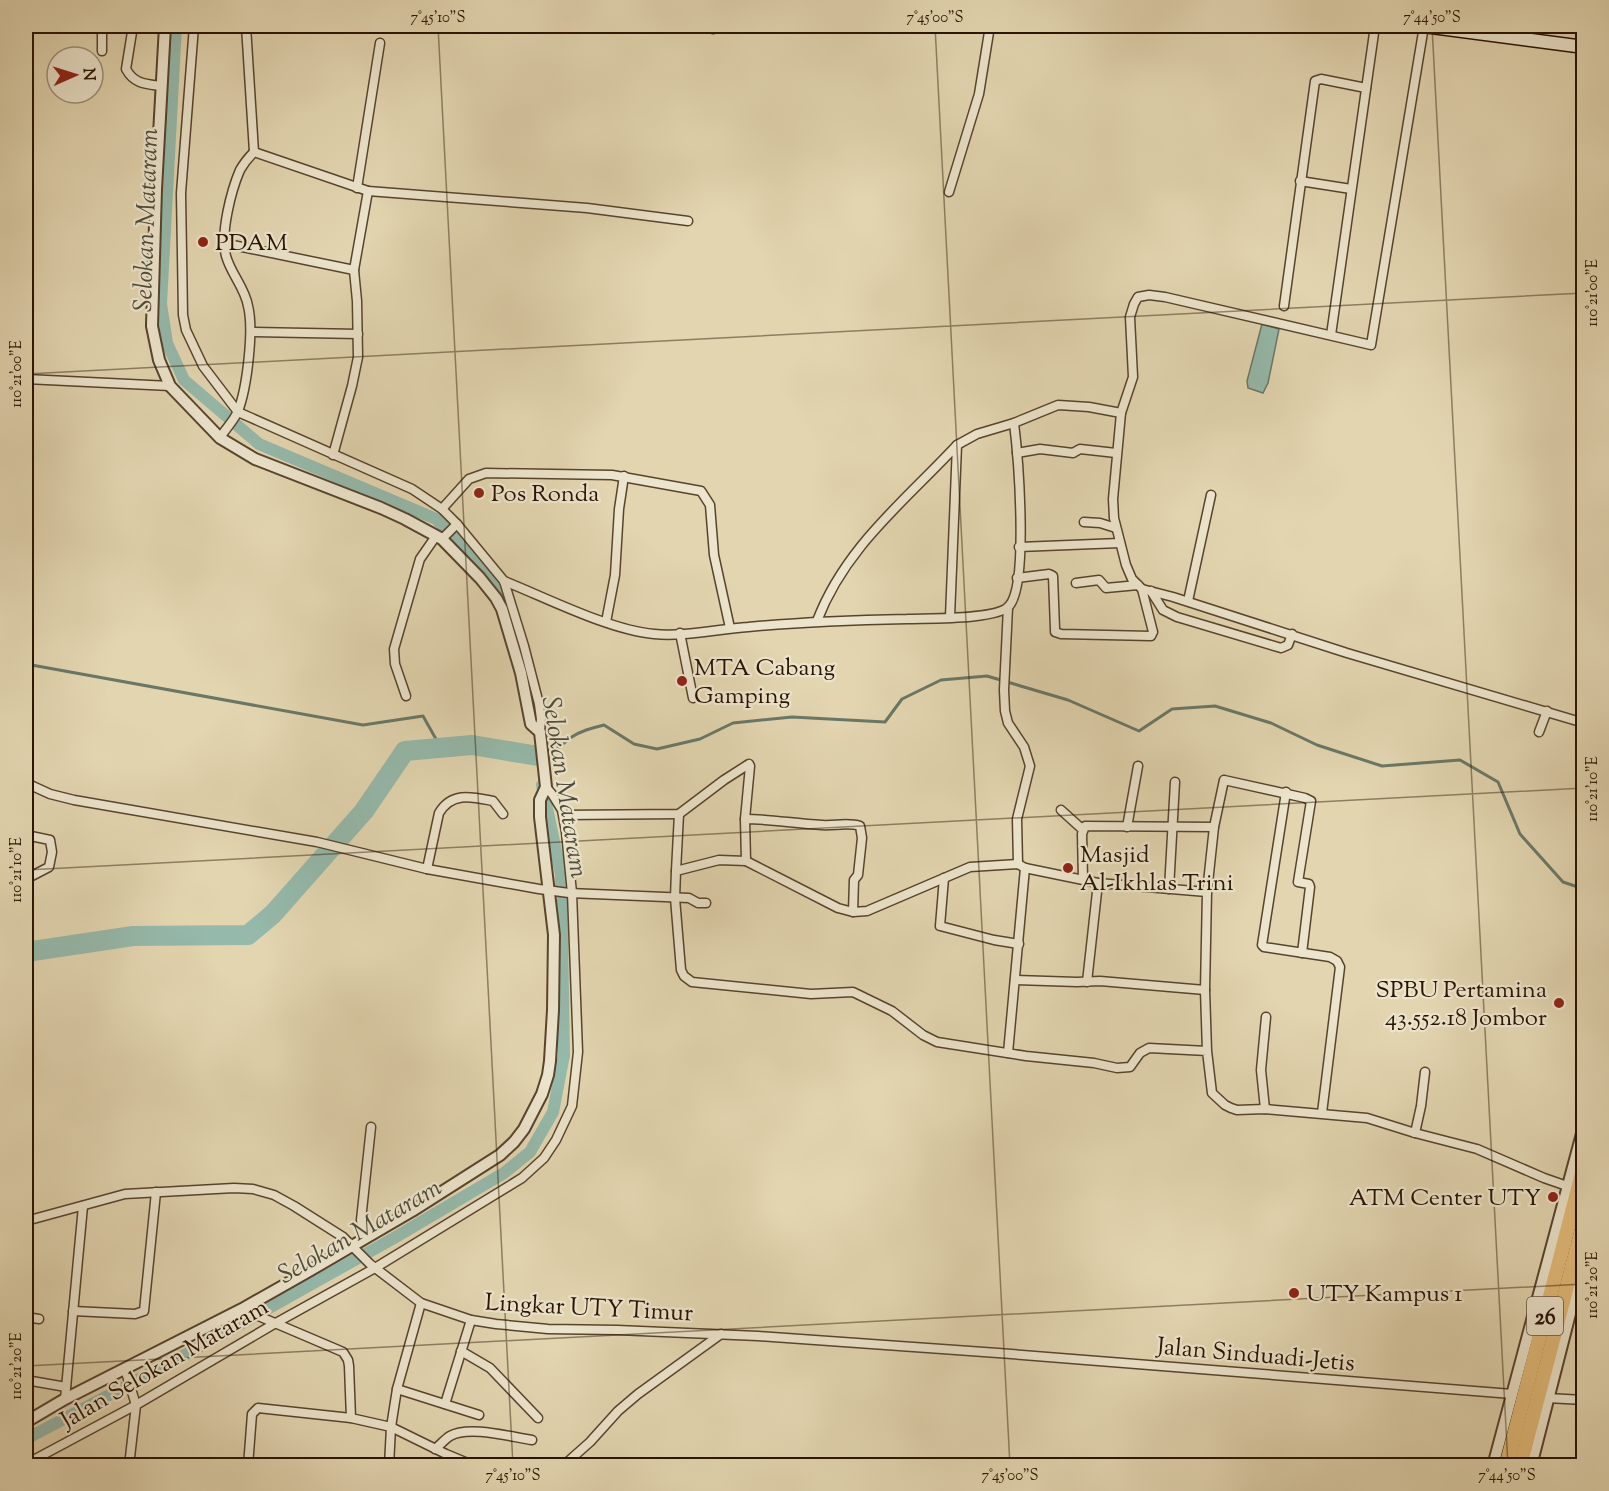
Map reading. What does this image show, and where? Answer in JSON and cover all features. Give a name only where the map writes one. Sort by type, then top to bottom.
[{"type":"highway","name":"26","points":[[1506,1466],[1584,1166]]},
{"type":"highway","name":"26","points":[[1520,1466],[1584,1221]]},
{"type":"main road","points":[[1424,26],[1584,47]]},
{"type":"street","points":[[102,26],[102,45]]},
{"type":"street","points":[[134,26],[126,69],[138,83],[161,86]]},
{"type":"street","points":[[165,26],[156,189],[152,326],[159,360],[170,386],[222,434],[255,459],[381,508],[441,537],[484,583],[502,609],[537,731]]},
{"type":"street","name":"Jalan Selokan Mataram","points":[[26,1464],[522,1179],[535,1168],[556,1140],[572,1106],[578,1052],[571,893],[564,815],[545,783],[537,731],[541,719],[539,704],[504,581],[442,509],[412,489],[235,416],[202,366],[186,330],[183,315],[182,193],[194,26]]},
{"type":"street","points":[[222,434],[235,416],[246,371],[251,332],[246,294],[226,258],[223,243],[238,176],[254,152],[246,26]]},
{"type":"street","points":[[949,192],[979,94],[990,26]]},
{"type":"street","points":[[1331,335],[1375,26]]},
{"type":"street","points":[[1292,634],[1288,645],[1281,648],[1170,614],[1128,572],[1116,528],[1113,499],[1121,413],[1133,377],[1130,317],[1138,297],[1149,295],[1371,345],[1424,26]]},
{"type":"street","points":[[357,188],[380,43]]},
{"type":"street","points":[[1284,306],[1315,81],[1321,79],[1366,88]]},
{"type":"street","points":[[254,152],[368,191],[578,208],[688,221]]},
{"type":"street","points":[[1300,181],[1351,189]]},
{"type":"street","points":[[333,455],[358,357],[354,270],[368,191]]},
{"type":"street","points":[[223,243],[354,270]]},
{"type":"street","points":[[251,332],[358,334]]},
{"type":"street","points":[[26,378],[170,386]]},
{"type":"street","points":[[817,621],[834,583],[860,546],[957,445],[977,434],[1014,423],[1058,405],[1089,407],[1121,413]]},
{"type":"street","points":[[504,581],[606,622],[653,634],[817,621],[950,617],[998,613],[1008,607],[1015,596],[1020,547],[1021,509],[1014,423]]},
{"type":"street","points":[[950,617],[957,445]]},
{"type":"street","points":[[1017,453],[1040,449],[1074,453],[1080,449],[1116,453]]},
{"type":"street","points":[[442,509],[469,479],[482,474],[581,473],[624,476],[701,491],[711,512],[714,555],[730,628]]},
{"type":"street","points":[[606,622],[616,567],[619,509],[624,476]]},
{"type":"street","points":[[1188,602],[1211,495]]},
{"type":"street","points":[[1084,522],[1100,523],[1116,528]]},
{"type":"street","points":[[406,696],[395,664],[396,639],[420,559],[455,525]]},
{"type":"street","points":[[1020,547],[1120,543]]},
{"type":"street","points":[[1017,578],[1049,574],[1053,576],[1055,632],[1061,634],[1151,636],[1153,632],[1144,588]]},
{"type":"street","points":[[1076,583],[1099,580],[1106,588],[1144,588],[1347,653],[1584,723]]},
{"type":"street","points":[[1008,607],[1005,711],[1008,723],[1030,761],[1030,771],[1017,819],[1022,866],[1019,944],[1008,1053]]},
{"type":"street","points":[[1241,635],[1246,620]]},
{"type":"street","points":[[680,633],[693,698]]},
{"type":"street","points":[[1539,732],[1547,711]]},
{"type":"street","points":[[564,815],[679,814],[749,764],[745,819],[746,861]]},
{"type":"street","points":[[1127,826],[1138,766]]},
{"type":"street","points":[[1302,953],[1310,887],[1309,884],[1298,882],[1311,801],[1286,792],[1224,779],[1214,827],[1207,892],[1205,990],[1207,1051],[1212,1093],[1225,1105],[1238,1110],[1265,1109],[1367,1118],[1415,1134],[1472,1147],[1544,1178],[1567,1185]]},
{"type":"street","points":[[1169,889],[1175,782]]},
{"type":"street","points":[[26,783],[51,794],[74,800],[317,842],[427,870],[571,893],[689,898],[699,903],[706,903]]},
{"type":"street","name":"Jalan Selokan Mataram","points":[[26,1422],[65,1399],[244,1311],[353,1248],[507,1150],[524,1129],[534,1110],[546,1085],[550,1061],[554,945],[551,890],[539,808],[545,783]]},
{"type":"street","points":[[1286,792],[1262,945],[1330,957],[1337,961],[1340,967],[1322,1113]]},
{"type":"street","points":[[427,870],[440,813],[444,806],[454,798],[462,796],[493,801],[503,814]]},
{"type":"street","points":[[1061,810],[1082,830],[1083,879]]},
{"type":"street","points":[[679,814],[675,898],[681,969],[684,976],[692,982],[811,994],[856,993],[892,1011],[930,1040],[960,1047],[1094,1063],[1122,1069],[1130,1067],[1140,1053],[1149,1048],[1207,1051]]},
{"type":"street","points":[[745,819],[860,826],[862,838],[858,874],[854,880],[853,912]]},
{"type":"street","points":[[1082,830],[1088,826],[1214,827]]},
{"type":"street","points":[[26,835],[50,840],[52,852],[49,867],[26,879]]},
{"type":"street","points":[[676,871],[719,860],[746,861],[838,908],[853,912],[878,906],[970,867],[1022,866],[1098,883],[1207,892]]},
{"type":"street","points":[[944,878],[940,926],[1019,944]]},
{"type":"street","points":[[1087,982],[1098,883]]},
{"type":"street","points":[[1015,980],[1100,981],[1205,990]]},
{"type":"street","points":[[1265,1109],[1261,1070],[1266,1017]]},
{"type":"street","points":[[1415,1134],[1425,1072]]},
{"type":"street","points":[[1493,1466],[1584,1126]]},
{"type":"street","points":[[364,1239],[361,1220],[371,1127]]},
{"type":"street","name":"Lingkar UTY Timur","points":[[26,1221],[125,1194],[253,1189],[274,1195],[343,1238],[373,1266],[421,1303],[471,1320],[548,1329],[721,1334],[998,1353]]},
{"type":"street","points":[[74,1311],[135,1314],[144,1311],[156,1192]]},
{"type":"street","points":[[65,1399],[83,1206]]},
{"type":"street","points":[[1531,1466],[1584,1259]]},
{"type":"street","points":[[389,1466],[391,1427],[397,1389],[421,1303]]},
{"type":"street","points":[[244,1311],[343,1352],[349,1366],[351,1418]]},
{"type":"street","points":[[26,1317],[39,1319]]},
{"type":"street","points":[[445,1404],[471,1320]]},
{"type":"street","name":"Lingkar UTY Timur","points":[[563,1466],[638,1394],[721,1334]]},
{"type":"street","points":[[461,1351],[490,1368],[538,1418]]},
{"type":"street","name":"Jalan Sinduadi-Jetis","points":[[998,1353],[1512,1394]]},
{"type":"street","points":[[125,1369],[135,1402],[129,1466]]},
{"type":"street","points":[[26,1380],[66,1387]]},
{"type":"street","points":[[397,1389],[479,1415]]},
{"type":"street","points":[[1547,1398],[1584,1400]]},
{"type":"street","points":[[248,1466],[252,1414],[258,1408],[351,1418],[391,1427],[475,1466]]},
{"type":"street","points":[[435,1449],[457,1433],[478,1432],[532,1440]]},
{"type":"shaded area","points":[[1262,324],[1279,329],[1268,383],[1263,393],[1248,388],[1247,381]]},
{"type":"waterway","name":"Selokan Mataram","points":[[176,26],[161,304],[167,343],[184,380],[259,444],[436,519],[480,563],[511,613],[528,682]]},
{"type":"waterway","points":[[26,664],[363,725],[423,716],[441,748]]},
{"type":"waterway","points":[[545,754],[578,733],[604,725],[634,744],[657,749],[700,739],[733,723],[792,717],[885,722],[902,699],[941,680],[987,676],[1068,700],[1139,731],[1172,709],[1215,706],[1271,723],[1317,745],[1382,766],[1460,760],[1498,782],[1520,834],[1563,882],[1584,889]]},
{"type":"waterway","points":[[26,952],[133,936],[248,935],[273,914],[364,811],[405,751],[472,745],[538,756]]},
{"type":"waterway","name":"Selokan Mataram","points":[[26,1439],[194,1350],[394,1238],[504,1173],[530,1152],[553,1112],[564,1055],[561,874],[542,785]]},
{"type":"place","name":"PDAM","points":[[203,242]]},
{"type":"place","name":"Pos Ronda","points":[[479,493]]},
{"type":"place","name":"MTA Cabang Gamping","points":[[682,681]]},
{"type":"place","name":"Masjid Al-Ikhlas Trini","points":[[1068,868]]},
{"type":"place","name":"SPBU Pertamina 43.552.18 Jombor","points":[[1559,1003]]},
{"type":"place","name":"ATM Center UTY","points":[[1553,1197]]},
{"type":"place","name":"UTY Kampus 1","points":[[1294,1293]]}]
